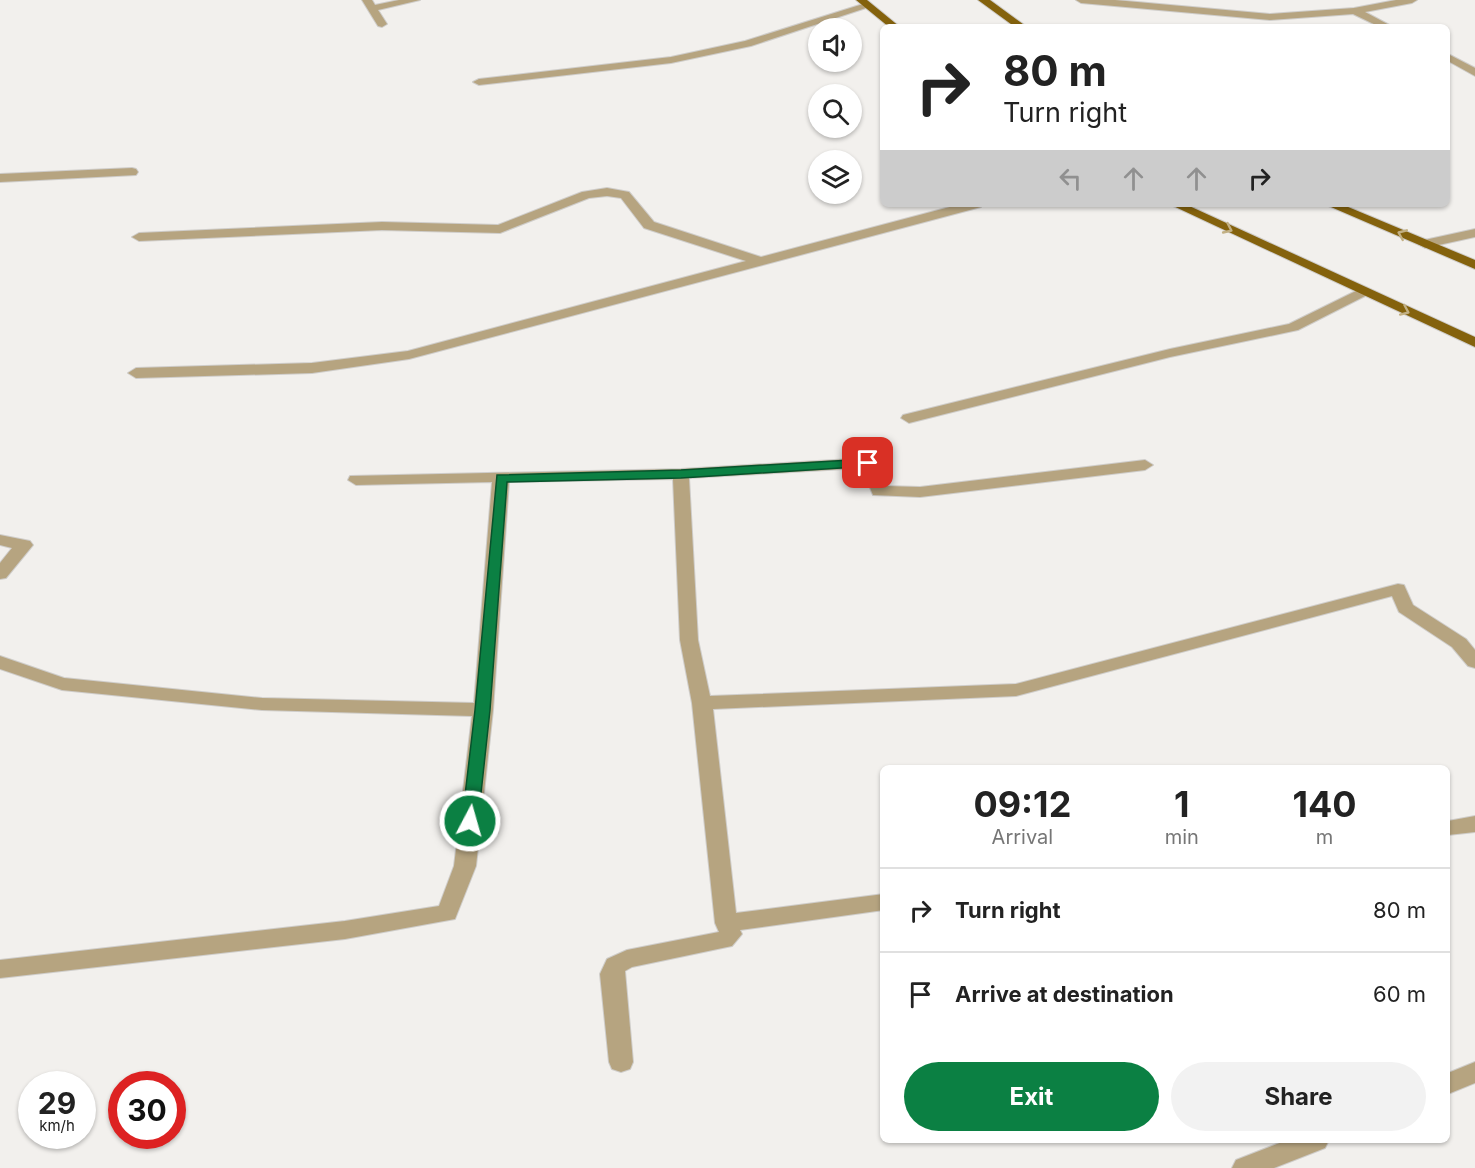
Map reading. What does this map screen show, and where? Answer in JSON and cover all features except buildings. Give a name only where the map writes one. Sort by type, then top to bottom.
[{"type":"main road","points":[[983,0],[1018,24]]},
{"type":"main road","points":[[864,3],[891,24]]},
{"type":"main road","points":[[1181,207],[1475,343]]},
{"type":"main road","points":[[1337,207],[1475,265]]},
{"type":"street","points":[[382,24],[370,4],[415,0]]},
{"type":"street","points":[[1081,0],[1270,17],[1354,11],[1412,0]]},
{"type":"street","points":[[479,82],[671,60],[747,44],[864,3]]},
{"type":"street","points":[[1354,11],[1382,24]]},
{"type":"street","points":[[1450,58],[1475,73]]},
{"type":"street","points":[[0,178],[132,172]]},
{"type":"street","points":[[140,237],[382,226],[500,229],[586,195],[607,192],[625,195],[649,225],[759,261]]},
{"type":"street","points":[[135,373],[312,368],[409,355],[965,207]]},
{"type":"street","points":[[1425,244],[1475,233]]},
{"type":"street","points":[[909,418],[1170,353],[1293,327],[1362,292]]},
{"type":"street","points":[[356,480],[681,474],[868,463],[879,490],[920,492],[1145,465]]},
{"type":"street","points":[[621,1062],[612,974],[615,965],[627,959],[724,940],[731,934],[726,923],[702,703],[689,640],[681,474]]},
{"type":"street","points":[[0,969],[345,930],[447,913],[465,866],[483,710],[501,478]]},
{"type":"street","points":[[0,540],[24,545],[0,573]]},
{"type":"street","points":[[702,703],[1016,690],[1398,589],[1405,608],[1459,643],[1475,662]]},
{"type":"street","points":[[0,662],[62,684],[121,690],[262,704],[483,710]]},
{"type":"street","points":[[1450,828],[1475,824]]},
{"type":"street","points":[[726,923],[880,903]]},
{"type":"street","points":[[1450,1083],[1475,1072]]},
{"type":"street","points":[[1245,1168],[1308,1143]]},
{"type":"route","points":[[470,821],[483,710],[501,478],[681,474],[868,463]]}]
